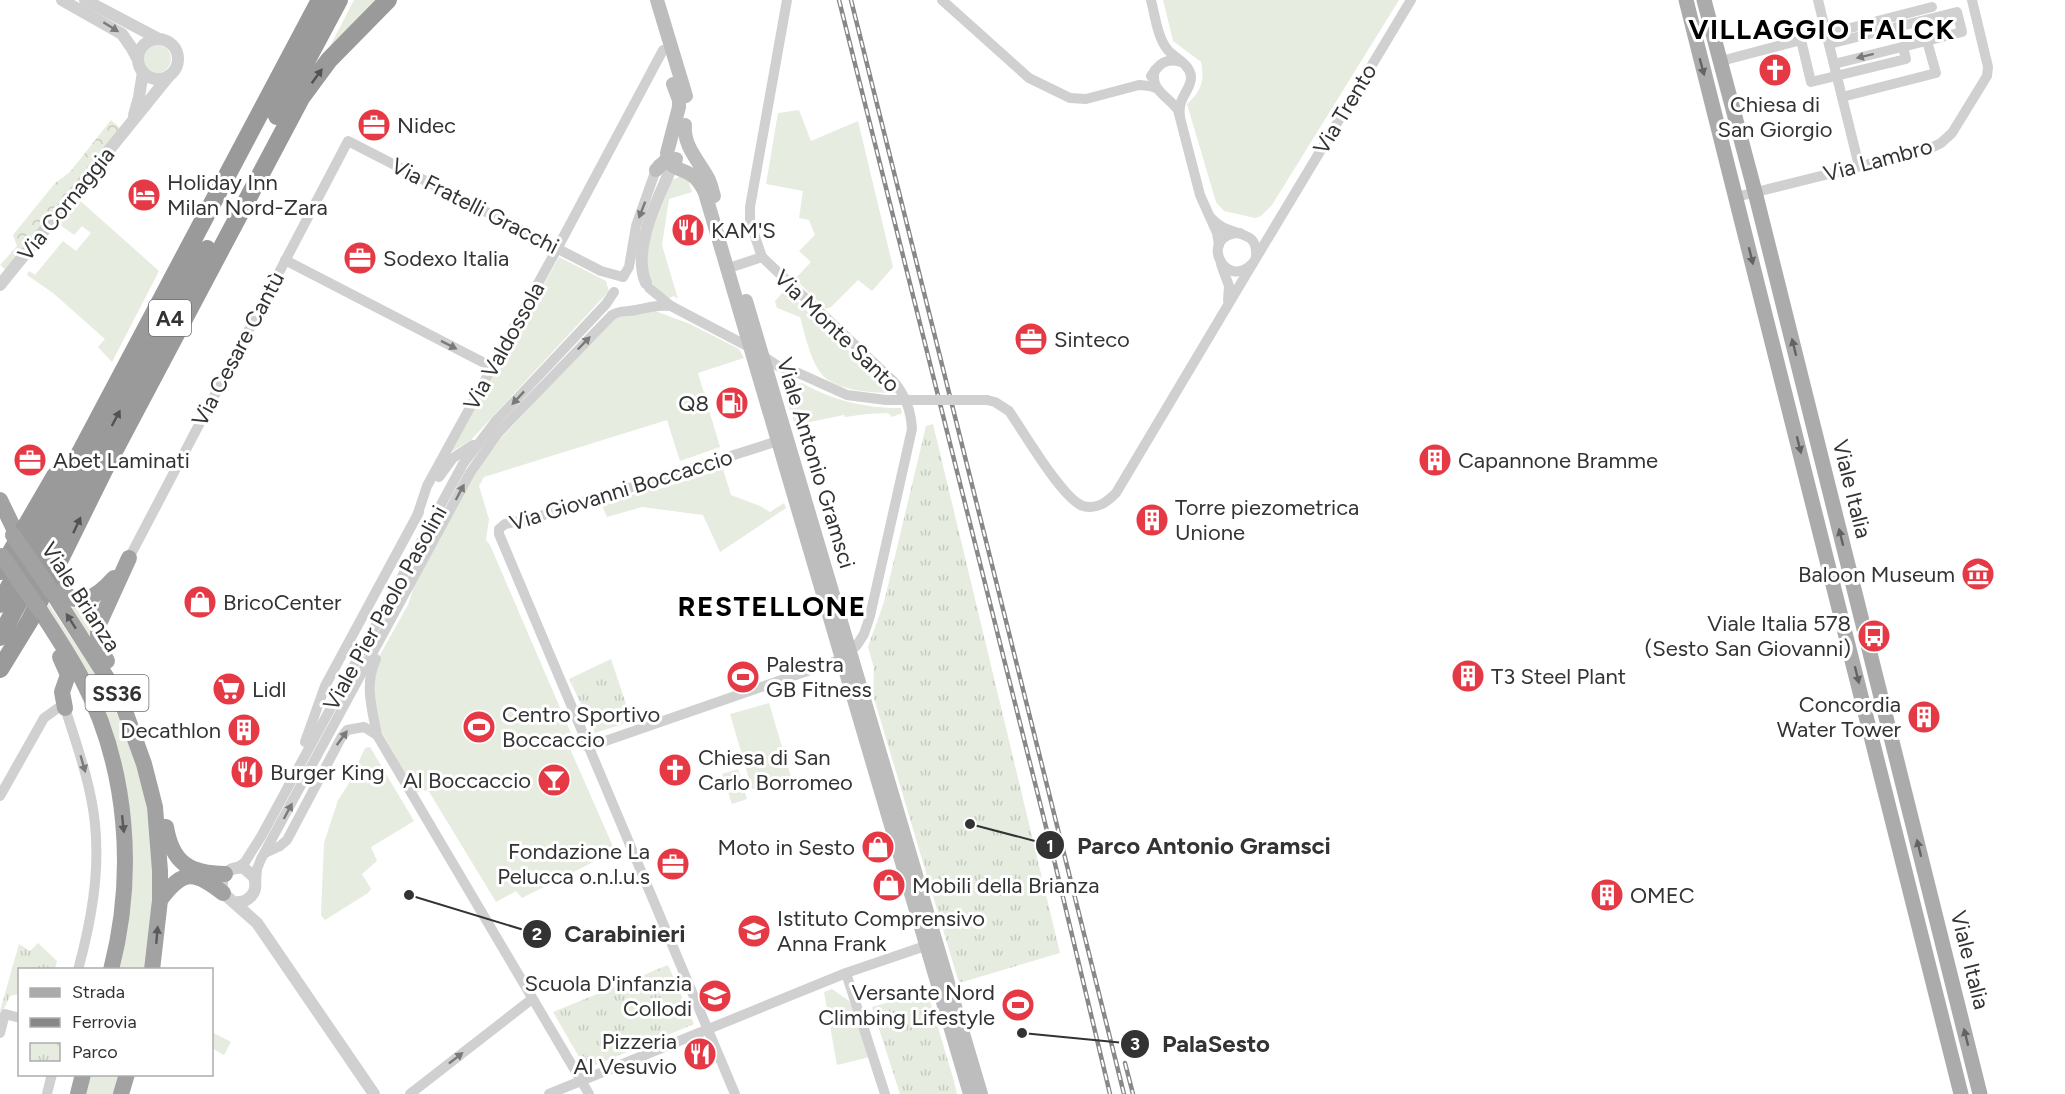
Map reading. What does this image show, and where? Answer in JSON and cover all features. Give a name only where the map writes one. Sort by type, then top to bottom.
[{"type":"highway","points":[[1,558],[87,420],[258,93],[303,13],[307,0]]},
{"type":"highway","name":"A4","points":[[0,604],[320,0]]},
{"type":"highway","name":"A4","points":[[0,637],[339,0]]},
{"type":"highway","points":[[0,669],[30,620],[104,470],[302,98],[329,60],[388,0]]},
{"type":"highway","points":[[0,500],[14,533]]},
{"type":"highway","name":"Viale Brianza","points":[[0,517],[54,589],[121,700],[144,764],[154,807]]},
{"type":"highway","name":"Viale Brianza","points":[[1,558],[41,612],[82,678],[108,746],[121,799],[125,868],[120,928],[111,968]]},
{"type":"highway","points":[[54,589],[73,599],[96,596],[110,583],[129,558]]},
{"type":"highway","points":[[121,700],[121,688],[98,644],[97,635],[100,619],[129,558]]},
{"type":"highway","points":[[41,612],[67,672],[68,677],[62,695],[65,708]]},
{"type":"highway","points":[[154,807],[163,814],[169,846],[189,867],[204,873],[231,870]]},
{"type":"highway","name":"SS36","points":[[152,968],[160,900],[159,852],[154,807]]},
{"type":"highway","points":[[160,900],[171,886],[184,877],[194,876],[203,878],[228,897]]},
{"type":"highway","points":[[78,1094],[82,1076]]},
{"type":"highway","points":[[121,1094],[126,1076]]},
{"type":"main road","points":[[648,0],[679,100],[668,153],[671,162]]},
{"type":"main road","name":"Viale Antonio Gramsci","points":[[657,0],[688,100],[686,136],[692,152],[711,184],[762,355],[930,944],[970,1094]]},
{"type":"main road","name":"Viale Italia","points":[[1686,0],[1961,1094]]},
{"type":"main road","name":"Viale Italia","points":[[1701,2],[1720,61],[1755,192],[1980,1094]]},
{"type":"main road","name":"Viale Antonio Gramsci","points":[[686,125],[671,162],[695,177],[704,189],[748,347],[846,656]]},
{"type":"main road","points":[[656,170],[661,163],[671,162],[698,170],[711,184]]},
{"type":"main road","name":"Viale Antonio Gramsci","points":[[930,944],[981,1094]]},
{"type":"street","points":[[62,0],[122,34],[143,72],[155,79],[169,76],[177,66],[177,52],[170,42],[159,39],[85,0]]},
{"type":"street","points":[[735,266],[762,257],[750,222],[750,212],[787,0]]},
{"type":"street","points":[[942,0],[1029,78],[1070,98],[1086,99],[1139,86],[1150,86],[1166,96],[1180,116]]},
{"type":"street","points":[[1152,0],[1166,48],[1186,65],[1191,76],[1180,104],[1180,116]]},
{"type":"street","name":"Via Trento","points":[[762,355],[778,366],[847,395],[886,400],[987,400],[995,402],[1009,411],[1067,495],[1084,506],[1103,505],[1116,494],[1411,0]]},
{"type":"street","points":[[1818,0],[1859,166]]},
{"type":"street","name":"Via Lambro","points":[[1736,197],[1929,149],[1941,143],[1952,133],[1987,76],[1988,67],[1972,0]]},
{"type":"street","points":[[1828,39],[1932,8],[1957,12],[1962,32],[1834,64]]},
{"type":"street","points":[[1156,88],[1153,76],[1161,52],[1161,37]]},
{"type":"street","points":[[138,60],[145,44],[159,39]]},
{"type":"street","points":[[1720,61],[1801,40],[1811,82],[1906,59]]},
{"type":"street","points":[[1842,97],[1936,73],[1927,40]]},
{"type":"street","points":[[1903,46],[1912,80]]},
{"type":"street","name":"Via Valdossola","points":[[446,450],[558,248],[663,50]]},
{"type":"street","points":[[1139,86],[1148,80],[1156,68],[1169,60],[1181,62]]},
{"type":"street","name":"Via Cornaggia","points":[[131,122],[139,97],[143,72]]},
{"type":"street","name":"Via Cornaggia","points":[[2,279],[169,76]]},
{"type":"street","points":[[1166,96],[1178,96],[1185,92]]},
{"type":"street","name":"Via Trento","points":[[1180,116],[1200,195],[1217,233],[1219,245],[1217,252],[1229,286],[1224,312]]},
{"type":"street","name":"Via Fratelli Gracchi","points":[[348,141],[601,271],[623,278]]},
{"type":"street","name":"Via Cesare Cantù","points":[[129,558],[348,141]]},
{"type":"street","points":[[640,309],[648,300],[648,286],[641,267],[646,230],[671,162]]},
{"type":"street","points":[[656,170],[636,226],[629,267],[614,290],[617,304],[628,311],[650,306],[670,306]]},
{"type":"street","points":[[1208,215],[1222,227],[1243,234],[1255,244],[1254,260],[1243,270],[1231,271],[1221,263]]},
{"type":"street","points":[[1219,245],[1227,235],[1265,231],[1280,219]]},
{"type":"street","name":"Via Monte Santo","points":[[762,257],[894,382],[903,393],[909,408],[912,429],[875,599],[864,634],[846,656]]},
{"type":"street","points":[[285,260],[492,367]]},
{"type":"street","name":"Via Fratelli Gracchi","points":[[601,271],[609,279],[614,290]]},
{"type":"street","points":[[623,278],[634,275],[670,306],[762,355]]},
{"type":"street","name":"Viale Pier Paolo Pasolini","points":[[231,870],[245,862],[256,844],[463,464],[480,440],[606,304],[614,290]]},
{"type":"street","name":"Viale Pier Paolo Pasolini","points":[[255,889],[257,869],[265,853],[470,473],[498,434],[607,320],[616,312],[628,311]]},
{"type":"street","name":"Viale Pier Paolo Pasolini","points":[[292,778],[325,686],[417,516],[444,468],[453,458],[480,440]]},
{"type":"street","name":"Via Giovanni Boccaccio","points":[[735,1094],[498,534],[499,529],[505,524],[531,519],[778,441]]},
{"type":"street","name":"Viale Pier Paolo Pasolini","points":[[417,516],[427,486],[446,450]]},
{"type":"street","name":"Viale Pier Paolo Pasolini","points":[[377,735],[369,692],[371,668],[402,610],[400,602]]},
{"type":"street","points":[[588,747],[846,656]]},
{"type":"street","points":[[0,796],[44,718],[58,708],[65,708],[85,768],[95,824],[97,878],[89,929],[78,968]]},
{"type":"street","name":"Viale Pier Paolo Pasolini","points":[[265,853],[287,840],[340,738],[347,730],[364,727],[377,735]]},
{"type":"street","points":[[377,735],[590,1094]]},
{"type":"street","points":[[257,922],[255,889],[250,871],[231,870],[221,886],[228,897],[257,922],[374,1094]]},
{"type":"street","points":[[228,897],[245,902],[255,889]]},
{"type":"street","points":[[549,1094],[846,974],[930,944]]},
{"type":"street","points":[[846,974],[885,1094]]},
{"type":"street","points":[[410,1094],[532,999]]},
{"type":"street","points":[[0,1033],[5,1014],[18,1017]]},
{"type":"street","points":[[46,1094],[51,1076]]},
{"type":"green space","points":[[354,0],[381,0],[324,58]]},
{"type":"green space","points":[[1163,0],[1399,0],[1272,205],[1261,216],[1255,218],[1224,211],[1216,202],[1187,104],[1196,95],[1201,85],[1201,62],[1173,41]]},
{"type":"green space","points":[[157,45],[167,49],[171,59],[167,69],[157,73],[147,69],[143,59],[147,49]]},
{"type":"green space","points":[[799,110],[811,141],[858,121],[893,267],[872,291],[858,280],[831,307],[826,309],[795,279],[811,262],[799,251],[815,235],[809,220],[799,218],[803,191],[766,184],[778,113]]},
{"type":"green space","points":[[111,120],[122,130],[8,272],[0,265],[17,246],[13,235],[55,183],[70,172]]},
{"type":"green space","points":[[681,176],[687,177],[692,192],[669,199],[662,245],[678,299],[674,296],[669,298],[656,291],[646,271],[650,236],[672,180]]},
{"type":"green space","points":[[77,198],[159,271],[112,362],[98,347],[105,339],[53,293],[27,275],[29,271],[35,275],[63,241],[76,251],[91,233],[82,226],[74,235],[56,222]]},
{"type":"green space","points":[[559,257],[606,281],[609,291],[471,440],[451,452]]},
{"type":"green space","points":[[785,290],[896,393],[852,389],[836,384],[822,375],[810,351],[800,317],[777,308],[775,301]]},
{"type":"green space","name":"Centro Sportivo Boccaccio","points":[[655,311],[690,324],[739,349],[744,358],[698,373],[720,447],[680,461],[667,420],[484,477],[479,486],[489,519],[486,540],[573,738],[568,744],[615,851],[522,898],[516,891],[496,902],[428,790],[416,792],[381,731],[375,710],[374,671],[381,653],[408,605],[416,580],[473,475],[500,439],[614,318]]},
{"type":"green space","points":[[802,383],[838,399],[875,407],[901,408],[902,413],[892,417],[888,413],[845,417],[844,415],[795,425],[785,395],[789,387]]},
{"type":"green space","points":[[933,424],[1060,953],[959,983],[873,695],[874,668],[868,647],[884,602],[926,426]]},
{"type":"green space","points":[[723,469],[731,495],[770,512],[784,503],[786,508],[720,552],[703,515],[642,507],[607,517],[602,505],[653,488],[656,490]]},
{"type":"green space","points":[[39,589],[110,697],[138,766],[149,818],[154,867],[147,968],[118,968],[128,802],[35,593]]},
{"type":"green space","points":[[105,595],[92,634],[89,636],[69,608],[87,607]]},
{"type":"green space","points":[[611,659],[627,707],[621,709],[625,723],[595,733],[569,679]]},
{"type":"green space","points":[[769,703],[791,777],[752,789],[730,714]]},
{"type":"green space","points":[[370,747],[414,821],[371,847],[377,861],[362,874],[371,889],[325,920],[321,915],[324,843],[338,800],[348,785],[365,748]]},
{"type":"green space","points":[[738,769],[747,799],[732,804],[722,774]]},
{"type":"green space","points":[[38,943],[57,961],[55,968],[18,968],[18,994],[10,996],[3,1011],[0,1011],[19,944],[30,951]]},
{"type":"green space","points":[[668,965],[694,1024],[586,1069],[553,1012]]},
{"type":"green space","points":[[832,989],[849,1001],[856,1012],[870,1057],[837,1065],[824,992]]},
{"type":"green space","points":[[927,991],[957,1094],[900,1094],[872,1007]]},
{"type":"green space","points":[[213,1033],[231,1042],[224,1055],[213,1049]]},
{"type":"green space","points":[[90,1076],[119,1076],[114,1094],[85,1094]]},
{"type":"railway","points":[[839,0],[1051,847],[1110,1094]]},
{"type":"railway","points":[[851,0],[1124,1094]]},
{"type":"railway","points":[[1125,1063],[1133,1094]]},
{"type":"place","name":"Chiesa di San Giorgio","points":[[1775,70]]},
{"type":"place","name":"Nidec","points":[[374,125]]},
{"type":"place","name":"Holiday Inn Milan Nord-Zara","points":[[144,195]]},
{"type":"place","name":"KAM'S","points":[[688,230]]},
{"type":"place","name":"Sodexo Italia","points":[[360,258]]},
{"type":"place","name":"Sinteco","points":[[1031,339]]},
{"type":"place","name":"Q8","points":[[732,403]]},
{"type":"place","name":"Abet Laminati","points":[[30,460]]},
{"type":"place","name":"Capannone Bramme","points":[[1435,460]]},
{"type":"place","name":"Torre piezometrica Unione","points":[[1152,520]]},
{"type":"place","name":"Baloon Museum","points":[[1978,574]]},
{"type":"place","name":"BricoCenter","points":[[200,602]]},
{"type":"place","name":"Viale Italia 578 (Sesto San Giovanni)","points":[[1874,636]]},
{"type":"place","name":"T3 Steel Plant","points":[[1468,676]]},
{"type":"place","name":"Palestra GB Fitness","points":[[743,677]]},
{"type":"place","name":"Lidl","points":[[229,689]]},
{"type":"place","name":"Concordia Water Tower","points":[[1924,717]]},
{"type":"place","name":"Centro Sportivo Boccaccio","points":[[479,727]]},
{"type":"place","name":"Decathlon","points":[[244,730]]},
{"type":"place","name":"Chiesa di San Carlo Borromeo","points":[[675,770]]},
{"type":"place","name":"Burger King","points":[[247,772]]},
{"type":"place","name":"Al Boccaccio","points":[[554,780]]},
{"type":"place","name":"Parco Antonio Gramsci","points":[[970,824]]},
{"type":"place","name":"Moto in Sesto","points":[[878,847]]},
{"type":"place","name":"Fondazione La Pelucca o.n.l.u.s","points":[[673,864]]},
{"type":"place","name":"Mobili della Brianza","points":[[889,885]]},
{"type":"place","name":"Carabinieri","points":[[409,895]]},
{"type":"place","name":"OMEC","points":[[1607,895]]},
{"type":"place","name":"Istituto Comprensivo Anna Frank","points":[[754,931]]},
{"type":"place","name":"Scuola D'infanzia Collodi","points":[[715,996]]},
{"type":"place","name":"Versante Nord Climbing Lifestyle","points":[[1018,1005]]},
{"type":"place","name":"PalaSesto","points":[[1022,1033]]},
{"type":"place","name":"Pizzeria Al Vesuvio","points":[[700,1054]]},
{"type":"district","name":"VILLAGGIO FALCK","points":[[1822,29]]},
{"type":"district","name":"RESTELLONE","points":[[772,606]]}]
